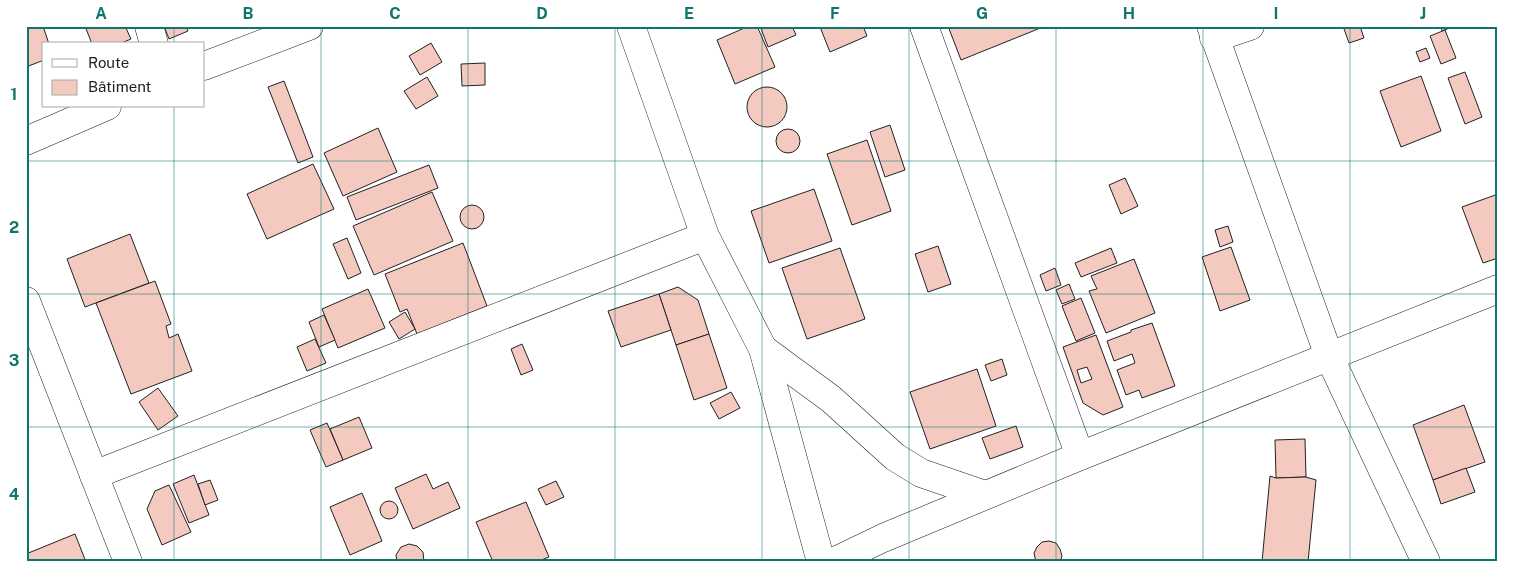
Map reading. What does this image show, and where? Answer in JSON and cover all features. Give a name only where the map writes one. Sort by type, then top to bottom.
[{"type":"street","points":[[149,26],[153,42]]},
{"type":"street","points":[[205,66],[309,26]]},
{"type":"street","points":[[631,26],[705,236],[762,349],[821,562]]},
{"type":"street","points":[[924,26],[1080,456]]},
{"type":"street","points":[[1250,26],[1213,32],[1329,356],[1426,562]]},
{"type":"street","points":[[26,141],[102,108]]},
{"type":"street","points":[[94,475],[705,236]]},
{"type":"street","points":[[833,562],[883,538],[1080,456],[1498,289]]},
{"type":"street","points":[[26,301],[128,562]]},
{"type":"street","points":[[762,349],[831,399],[895,457],[922,472],[985,495]]},
{"type":"building","points":[[26,26],[43,26],[48,42],[42,42],[42,61],[26,67]]},
{"type":"building","points":[[85,26],[125,26],[131,39],[124,42],[91,42]]},
{"type":"building","points":[[164,26],[186,26],[188,31],[169,39]]},
{"type":"building","points":[[749,26],[757,26],[775,67],[735,84],[717,40]]},
{"type":"building","points":[[760,26],[792,26],[796,35],[768,47]]},
{"type":"building","points":[[863,26],[867,36],[830,52],[820,27]]},
{"type":"building","points":[[948,26],[1037,26],[1038,29],[961,60]]},
{"type":"building","points":[[1343,26],[1360,26],[1364,38],[1349,43]]},
{"type":"building","points":[[1441,26],[1455,26],[1442,31]]},
{"type":"building","points":[[1445,30],[1456,58],[1441,64],[1430,36]]},
{"type":"building","points":[[431,43],[442,62],[420,75],[409,56]]},
{"type":"building","points":[[1426,48],[1430,58],[1420,62],[1416,52]]},
{"type":"building","points":[[485,63],[485,85],[462,86],[461,64]]},
{"type":"building","points":[[1465,72],[1482,117],[1465,124],[1448,78]]},
{"type":"building","points":[[1421,76],[1441,131],[1401,147],[1380,91]]},
{"type":"building","points":[[427,77],[438,96],[416,109],[404,91]]},
{"type":"building","points":[[284,81],[313,157],[298,163],[268,87]]},
{"type":"building","points":[[767,87],[781,93],[787,107],[781,121],[767,127],[753,121],[747,107],[753,93]]},
{"type":"building","points":[[890,125],[905,170],[885,177],[870,132]]},
{"type":"building","points":[[378,128],[397,172],[343,196],[324,153]]},
{"type":"building","points":[[788,129],[793,130],[799,136],[799,146],[793,152],[788,153],[783,152],[777,146],[776,141],[777,136],[783,130]]},
{"type":"building","points":[[867,140],[891,211],[852,225],[827,154]]},
{"type":"building","points":[[313,164],[334,209],[267,239],[247,194]]},
{"type":"building","points":[[429,165],[438,188],[356,220],[347,197]]},
{"type":"building","points":[[1125,178],[1138,206],[1121,214],[1109,185]]},
{"type":"building","points":[[814,189],[832,241],[769,263],[751,211]]},
{"type":"building","points":[[432,192],[453,241],[374,275],[353,226]]},
{"type":"building","points":[[1498,194],[1498,258],[1483,263],[1462,207]]},
{"type":"building","points":[[472,205],[477,206],[483,212],[483,222],[477,228],[472,229],[467,228],[461,222],[460,217],[461,212],[467,206]]},
{"type":"building","points":[[1228,226],[1233,242],[1220,247],[1215,230]]},
{"type":"building","points":[[130,234],[149,283],[85,307],[67,259]]},
{"type":"building","points":[[347,238],[361,273],[348,279],[333,244]]},
{"type":"building","points":[[463,243],[487,306],[417,334],[407,309],[400,312],[385,274]]},
{"type":"building","points":[[938,246],[951,284],[928,292],[915,254]]},
{"type":"building","points":[[1231,247],[1250,300],[1220,311],[1202,257]]},
{"type":"building","points":[[840,248],[865,319],[807,339],[782,268]]},
{"type":"building","points":[[1111,248],[1117,263],[1081,277],[1075,263]]},
{"type":"building","points":[[1134,259],[1155,313],[1106,333],[1089,291],[1097,289],[1091,276]]},
{"type":"building","points":[[1055,268],[1061,285],[1046,291],[1040,275]]},
{"type":"building","points":[[155,281],[171,324],[166,326],[169,338],[178,334],[192,371],[131,394],[96,303]]},
{"type":"building","points":[[1069,284],[1075,299],[1062,304],[1056,290]]},
{"type":"building","points":[[678,287],[698,300],[709,334],[676,345],[659,294]]},
{"type":"building","points":[[368,289],[385,328],[338,348],[322,309]]},
{"type":"building","points":[[659,294],[671,330],[621,347],[608,311]]},
{"type":"building","points":[[1081,298],[1095,333],[1076,341],[1062,306]]},
{"type":"building","points":[[405,312],[415,329],[399,339],[389,322]]},
{"type":"building","points":[[324,315],[335,340],[319,347],[309,322]]},
{"type":"building","points":[[1152,323],[1175,386],[1142,398],[1139,390],[1126,395],[1117,370],[1135,363],[1132,354],[1114,361],[1107,341]]},
{"type":"building","points":[[709,334],[727,388],[694,400],[676,345]]},
{"type":"building","points":[[1096,335],[1123,407],[1103,415],[1083,403],[1063,347]],"holes":[[[1087,367],[1092,379],[1081,383],[1077,370]]]},
{"type":"building","points":[[315,339],[326,363],[307,371],[297,347]]},
{"type":"building","points":[[522,344],[533,370],[521,375],[511,349]]},
{"type":"building","points":[[1002,359],[1007,375],[991,381],[985,365]]},
{"type":"building","points":[[977,369],[996,426],[930,449],[910,392]]},
{"type":"building","points":[[158,388],[178,416],[158,430],[139,402]]},
{"type":"building","points":[[731,392],[740,408],[719,419],[710,403]]},
{"type":"building","points":[[1464,405],[1485,462],[1433,480],[1413,425]]},
{"type":"building","points":[[359,417],[372,448],[343,460],[330,429]]},
{"type":"building","points":[[327,423],[343,460],[326,467],[310,430]]},
{"type":"building","points":[[1016,426],[1023,447],[990,459],[982,438]]},
{"type":"building","points":[[1305,439],[1306,477],[1276,478],[1275,440]]},
{"type":"building","points":[[1466,468],[1475,492],[1441,504],[1433,480]]},
{"type":"building","points":[[426,474],[433,489],[448,482],[460,508],[413,529],[395,488]]},
{"type":"building","points":[[194,475],[209,515],[189,523],[173,484]]},
{"type":"building","points":[[1270,476],[1276,478],[1306,477],[1316,480],[1308,562],[1262,562]]},
{"type":"building","points":[[210,480],[218,500],[205,505],[198,484]]},
{"type":"building","points":[[556,481],[564,497],[546,505],[538,489]]},
{"type":"building","points":[[169,485],[191,532],[162,545],[147,509],[155,491]]},
{"type":"building","points":[[362,493],[382,541],[350,555],[330,507]]},
{"type":"building","points":[[389,501],[395,504],[398,510],[395,516],[389,519],[383,516],[380,510],[383,504]]},
{"type":"building","points":[[526,502],[549,557],[536,562],[493,562],[476,522]]},
{"type":"building","points":[[75,534],[86,562],[26,562],[26,554]]},
{"type":"building","points":[[1042,542],[1056,543],[1060,549],[1062,556],[1060,562],[1036,562],[1034,553],[1037,547]]},
{"type":"building","points":[[409,544],[417,546],[423,552],[424,562],[397,562],[396,555],[401,547]]}]
